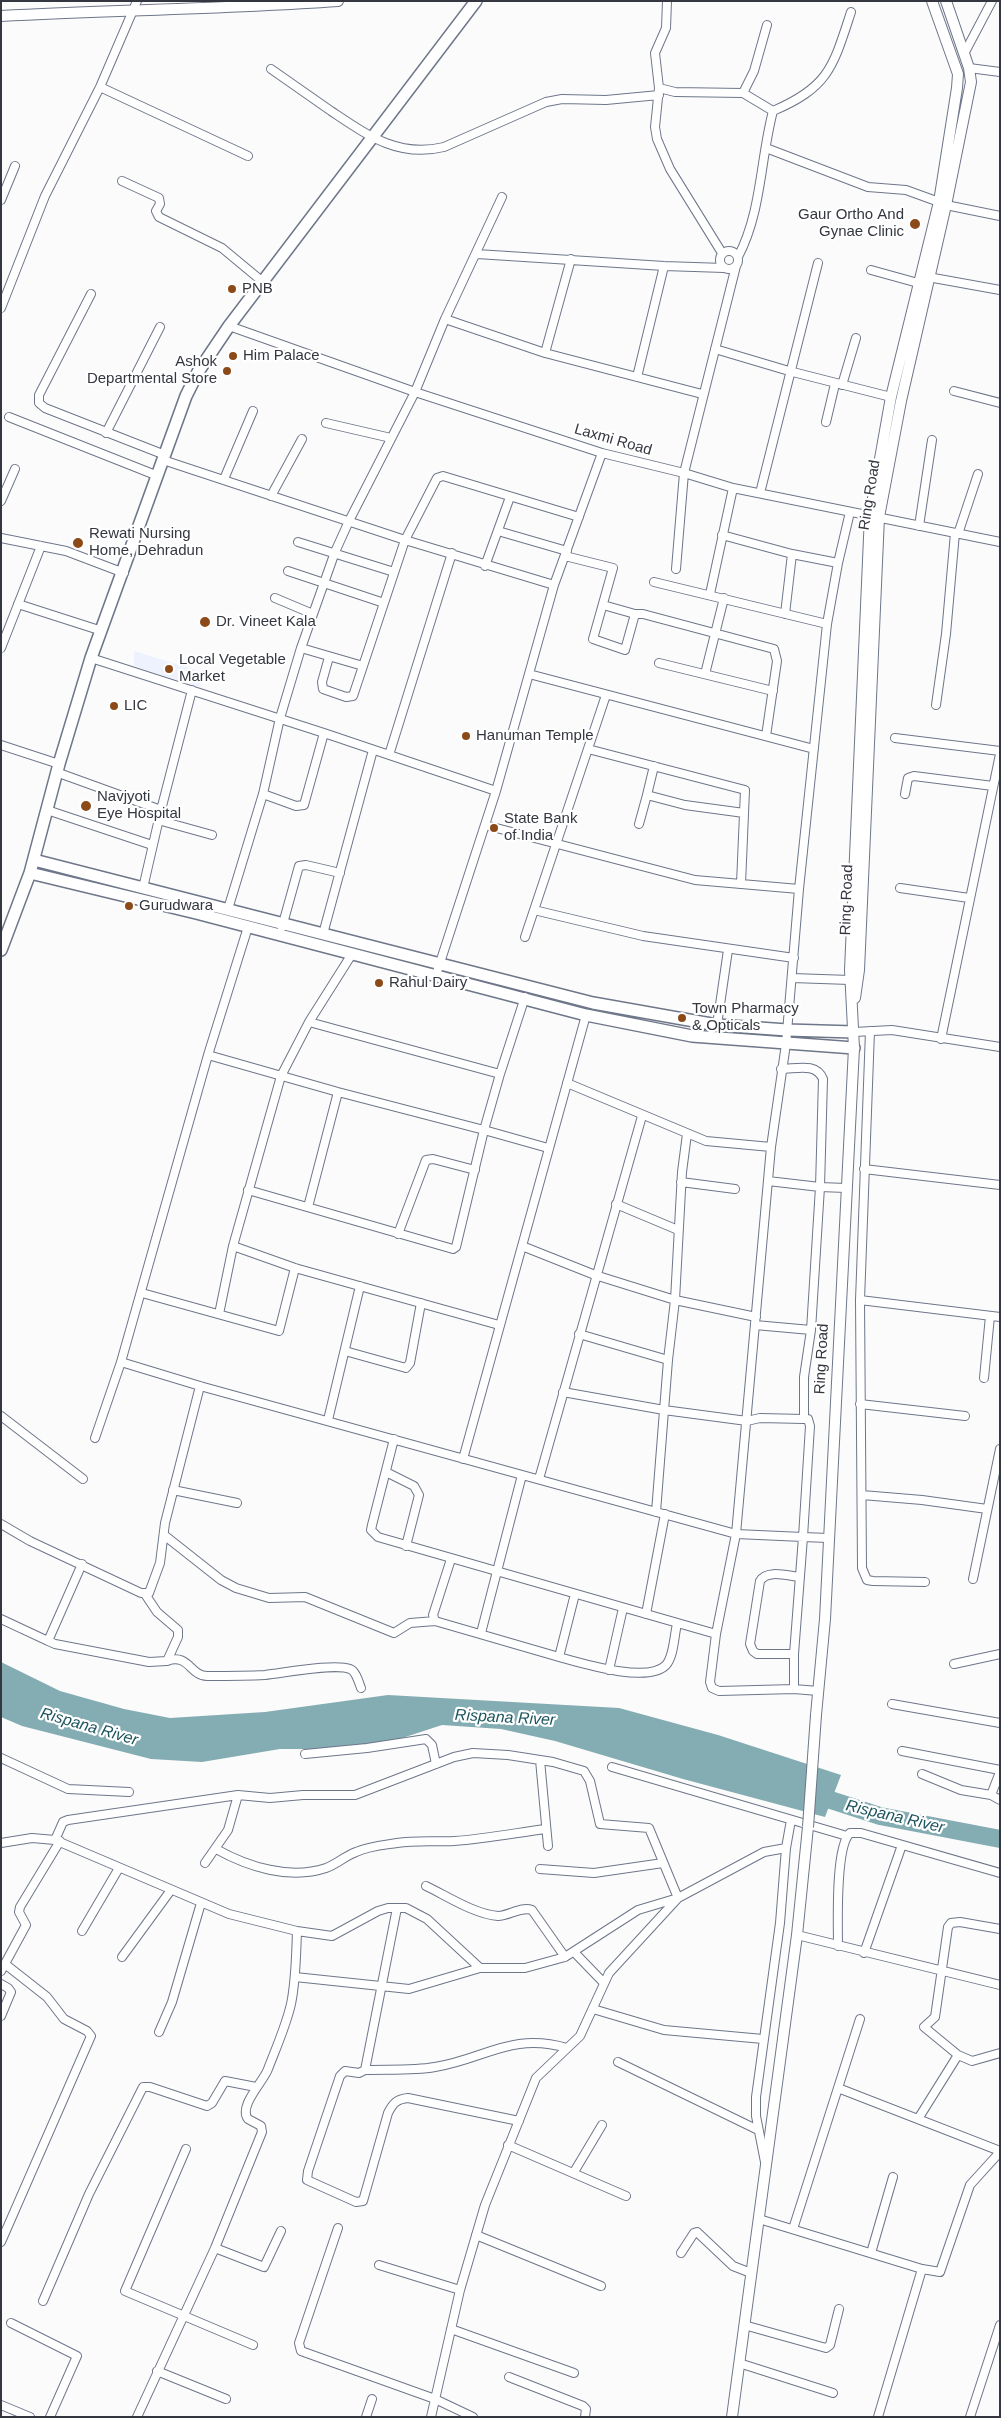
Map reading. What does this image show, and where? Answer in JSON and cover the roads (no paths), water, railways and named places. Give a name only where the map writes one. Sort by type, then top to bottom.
[{"type":"main road","points":[[1,950],[30,873],[58,768],[91,658],[124,573],[186,396],[198,372],[229,326],[476,1]]},
{"type":"main road","points":[[34,860],[593,1003],[716,1024],[787,1030],[854,1032]]},
{"type":"main road","points":[[30,873],[525,997],[586,1015],[692,1036],[854,1048]]},
{"type":"street","points":[[1,16],[135,5],[276,4],[338,1]]},
{"type":"street","points":[[667,1],[666,28],[655,53],[659,92],[655,127],[660,148],[670,169],[722,253],[720,262],[724,268]]},
{"type":"street","name":"Ring Road","points":[[732,2417],[796,1935],[808,1827],[824,1619],[854,1048],[850,980],[874,516],[891,396],[918,283],[943,203],[958,74],[932,1]]},
{"type":"street","name":"Ring Road","points":[[852,1004],[859,979],[874,516],[943,203],[969,99],[971,82],[969,68],[946,1]]},
{"type":"street","points":[[964,54],[992,1]]},
{"type":"street","points":[[1,308],[45,196],[100,88],[135,5]]},
{"type":"street","points":[[773,111],[804,96],[817,86],[835,59],[851,12]]},
{"type":"street","points":[[743,93],[754,71],[766,26]]},
{"type":"street","points":[[969,68],[1000,72]]},
{"type":"street","points":[[271,69],[372,138],[406,149],[435,149],[458,142],[546,102],[562,99],[606,100],[659,92],[743,93],[773,111]]},
{"type":"street","points":[[100,88],[248,156]]},
{"type":"street","points":[[676,569],[684,473],[702,394],[738,258],[752,224],[773,111]]},
{"type":"street","points":[[766,148],[868,187],[906,190],[943,203],[1000,216]]},
{"type":"street","points":[[1,200],[15,166]]},
{"type":"street","points":[[122,181],[159,198],[160,204],[156,211],[159,217],[222,248],[263,282]]},
{"type":"street","points":[[228,909],[263,794],[280,718],[301,648],[335,552],[391,438],[416,392],[444,319],[477,254],[502,197]]},
{"type":"street","points":[[722,253],[730,250],[735,252],[738,258]]},
{"type":"street","points":[[477,254],[664,266],[731,269],[736,266]]},
{"type":"street","points":[[545,353],[571,259]]},
{"type":"street","points":[[760,493],[818,264]]},
{"type":"street","points":[[637,377],[664,266]]},
{"type":"street","points":[[872,270],[918,283]]},
{"type":"street","points":[[928,277],[1000,290]]},
{"type":"street","points":[[91,294],[38,395],[38,403],[45,408],[224,480],[405,540],[452,553],[485,566],[554,585]]},
{"type":"street","points":[[444,319],[545,353],[702,394]]},
{"type":"street","name":"Laxmi Road","points":[[229,326],[416,392],[602,453],[684,473],[733,488],[1000,542]]},
{"type":"street","points":[[106,433],[160,328]]},
{"type":"street","points":[[826,422],[856,338]]},
{"type":"street","points":[[715,349],[790,372],[891,396]]},
{"type":"street","points":[[954,391],[1000,403]]},
{"type":"street","points":[[224,480],[252,411]]},
{"type":"street","points":[[9,417],[158,476]]},
{"type":"street","points":[[326,423],[391,438]]},
{"type":"street","points":[[271,496],[302,439]]},
{"type":"street","points":[[919,526],[932,440]]},
{"type":"street","points":[[436,975],[496,792],[554,585],[602,453]]},
{"type":"street","points":[[1,501],[15,469]]},
{"type":"street","points":[[936,705],[957,533],[978,474]]},
{"type":"street","points":[[329,657],[322,686],[346,697],[353,696],[405,540],[435,480],[440,476],[579,517]]},
{"type":"street","points":[[710,594],[733,488]]},
{"type":"street","points":[[485,566],[510,497]]},
{"type":"street","points":[[818,1691],[794,1689],[719,1691],[712,1688],[710,1676],[716,1634],[736,1534],[771,1147],[786,1044],[798,889],[828,624],[838,563],[850,512]]},
{"type":"street","points":[[498,530],[613,568],[593,639],[625,650],[635,614]]},
{"type":"street","points":[[722,535],[792,554],[838,563]]},
{"type":"street","points":[[2,539],[66,551],[124,573]]},
{"type":"street","points":[[298,542],[394,572]]},
{"type":"street","points":[[1,648],[41,546]]},
{"type":"street","points":[[389,755],[452,553]]},
{"type":"street","points":[[785,614],[792,554]]},
{"type":"street","points":[[288,571],[384,603]]},
{"type":"street","points":[[654,582],[828,624]]},
{"type":"street","points":[[275,598],[313,614]]},
{"type":"street","points":[[705,674],[724,598]]},
{"type":"street","points":[[18,604],[102,631]]},
{"type":"street","points":[[603,605],[714,632],[774,649],[777,661],[766,736]]},
{"type":"street","points":[[301,648],[363,666]]},
{"type":"street","points":[[91,658],[324,732],[496,792]]},
{"type":"street","points":[[658,663],[773,691]]},
{"type":"street","points":[[529,674],[814,749]]},
{"type":"street","points":[[143,888],[158,820],[192,690]]},
{"type":"street","points":[[525,937],[606,694]]},
{"type":"street","points":[[263,794],[296,806],[304,805],[324,732]]},
{"type":"street","points":[[895,738],[1000,751]]},
{"type":"street","points":[[1,745],[161,810]]},
{"type":"street","points":[[588,749],[746,790],[741,884]]},
{"type":"street","points":[[323,934],[373,750]]},
{"type":"street","points":[[941,1039],[1000,754]]},
{"type":"street","points":[[639,824],[654,766]]},
{"type":"street","points":[[905,794],[908,778],[914,776],[993,786]]},
{"type":"street","points":[[648,795],[685,805],[744,813]]},
{"type":"street","points":[[47,810],[152,845]]},
{"type":"street","points":[[158,820],[212,835]]},
{"type":"street","points":[[485,825],[695,880],[798,889]]},
{"type":"street","points":[[280,935],[299,866],[306,865],[340,874]]},
{"type":"street","points":[[900,888],[969,898]]},
{"type":"street","points":[[534,910],[643,936],[728,950],[794,958]]},
{"type":"street","points":[[95,1438],[142,1293],[208,1055],[248,927]]},
{"type":"street","points":[[716,1024],[728,950]]},
{"type":"street","points":[[219,1314],[233,1246],[281,1076],[309,1022],[352,954]]},
{"type":"street","points":[[792,978],[850,980]]},
{"type":"street","points":[[248,1190],[449,1249],[456,1247],[484,1130],[525,997]]},
{"type":"street","points":[[463,1458],[586,1015]]},
{"type":"street","points":[[309,1022],[500,1074]]},
{"type":"street","points":[[854,1032],[892,1030],[1000,1047]]},
{"type":"street","points":[[870,1031],[860,1300],[862,1568],[867,1580],[925,1582]]},
{"type":"street","points":[[208,1055],[548,1148]]},
{"type":"street","points":[[781,1069],[812,1068],[820,1072],[823,1079],[820,1187],[811,1330],[804,1377],[804,1419]]},
{"type":"street","points":[[567,1083],[687,1134],[717,1143],[771,1147]]},
{"type":"street","points":[[308,1207],[338,1092]]},
{"type":"street","points":[[539,1479],[595,1275],[642,1116]]},
{"type":"street","points":[[646,1614],[661,1513],[664,1410],[675,1300],[681,1182],[687,1134]]},
{"type":"street","points":[[398,1234],[426,1160],[433,1159],[475,1170]]},
{"type":"street","points":[[864,1169],[1000,1185]]},
{"type":"street","points":[[768,1181],[846,1188]]},
{"type":"street","points":[[681,1182],[735,1190]]},
{"type":"street","points":[[616,1204],[678,1230]]},
{"type":"street","points":[[233,1246],[295,1268],[499,1325]]},
{"type":"street","points":[[522,1246],[595,1275],[675,1300],[755,1321],[811,1330]]},
{"type":"street","points":[[142,1293],[280,1330],[295,1268]]},
{"type":"street","points":[[328,1420],[360,1286]]},
{"type":"street","points":[[860,1300],[1000,1317]]},
{"type":"street","points":[[345,1351],[406,1368],[410,1363],[422,1303]]},
{"type":"street","points":[[984,1378],[990,1316]]},
{"type":"street","points":[[579,1334],[668,1360]]},
{"type":"street","points":[[121,1362],[200,1386],[736,1534],[828,1538]]},
{"type":"street","points":[[145,1594],[151,1590],[160,1563],[173,1490],[200,1386]]},
{"type":"street","points":[[563,1392],[664,1410],[747,1420],[760,1418],[808,1419],[810,1426],[804,1538],[794,1654],[794,1689]]},
{"type":"street","points":[[860,1404],[965,1416]]},
{"type":"street","points":[[1,1416],[82,1479]]},
{"type":"street","points":[[394,1439],[371,1530],[378,1537],[716,1634]]},
{"type":"street","points":[[973,1579],[1000,1449]]},
{"type":"street","points":[[386,1472],[414,1486],[419,1495],[406,1546]]},
{"type":"street","points":[[481,1633],[522,1475]]},
{"type":"street","points":[[173,1490],[237,1503]]},
{"type":"street","points":[[862,1495],[922,1500],[987,1509]]},
{"type":"street","points":[[1,1524],[30,1541],[145,1594],[157,1612],[178,1630],[178,1636],[167,1661]]},
{"type":"street","points":[[164,1535],[221,1580],[236,1588],[269,1598],[305,1597],[394,1633],[410,1623],[435,1621],[609,1670],[649,1672],[661,1669],[670,1659],[677,1624]]},
{"type":"street","points":[[435,1621],[433,1615],[450,1559]]},
{"type":"street","points":[[48,1641],[82,1564]]},
{"type":"street","points":[[794,1654],[757,1654],[753,1651],[750,1644],[762,1577],[771,1574],[800,1577]]},
{"type":"street","points":[[559,1657],[575,1594]]},
{"type":"street","points":[[609,1670],[623,1608]]},
{"type":"street","points":[[1,1619],[64,1647],[149,1662],[182,1660],[204,1676],[261,1675],[318,1668],[349,1668],[354,1672],[361,1688]]},
{"type":"street","points":[[954,1664],[1000,1654]]},
{"type":"street","points":[[892,1704],[1000,1722]]},
{"type":"street","points":[[305,1754],[360,1749],[426,1739],[432,1745],[436,1764]]},
{"type":"street","points":[[902,1751],[1000,1771],[991,1794]]},
{"type":"street","points":[[1,2242],[91,2036],[87,2031],[64,2019],[47,1997],[3,1968],[26,1925],[19,1912],[20,1907],[58,1840],[63,1822],[238,1795],[270,1798],[303,1795],[355,1795],[462,1754],[508,1754],[584,1771],[590,1781],[600,1824],[649,1828],[678,1898]]},
{"type":"street","points":[[1,1758],[68,1789],[129,1792]]},
{"type":"street","points":[[540,1760],[548,1846]]},
{"type":"street","points":[[612,1767],[847,1836]]},
{"type":"street","points":[[922,1774],[961,1790],[991,1794],[1000,1800]]},
{"type":"street","points":[[205,1863],[216,1850],[228,1830],[238,1795]]},
{"type":"street","points":[[765,2164],[758,2130],[756,2097],[780,1923],[786,1848],[791,1820]]},
{"type":"street","points":[[216,1850],[257,1867],[304,1873],[324,1869],[356,1852],[380,1846],[408,1841],[454,1841],[545,1829]]},
{"type":"street","points":[[838,1946],[840,1865],[843,1844],[847,1836],[855,1832],[1000,1874]]},
{"type":"street","points":[[1,1843],[32,1838],[58,1840],[201,1903],[242,1918],[297,1931],[332,1936],[378,1911],[406,1908],[427,1919],[480,1968]]},
{"type":"street","points":[[864,1953],[902,1846]]},
{"type":"street","points":[[295,1977],[409,1989],[480,1968],[525,1968],[565,1957],[638,1910],[678,1898],[764,1852],[786,1848]]},
{"type":"street","points":[[540,1869],[601,1872],[663,1862]]},
{"type":"street","points":[[82,1932],[119,1868]]},
{"type":"street","points":[[426,1886],[472,1908],[493,1915],[504,1915],[525,1909],[532,1910],[565,1957]]},
{"type":"street","points":[[122,1957],[171,1890]]},
{"type":"street","points":[[431,2417],[460,2290],[476,2235],[495,2174],[536,2078],[580,2036],[594,2009],[603,1982],[614,1966],[678,1898]]},
{"type":"street","points":[[159,2032],[172,2002],[201,1903]]},
{"type":"street","points":[[365,2070],[397,1908]]},
{"type":"street","points":[[999,2051],[972,2061],[958,2055],[924,2027],[935,2017],[948,1927],[951,1923],[960,1922],[1000,1929]]},
{"type":"street","points":[[137,2417],[215,2248],[262,2132],[262,2126],[248,2120],[245,2115],[256,2087],[267,2072],[288,2014],[295,1977],[297,1931]]},
{"type":"street","points":[[796,1935],[1000,1985]]},
{"type":"street","points":[[574,1952],[603,1982]]},
{"type":"street","points":[[1,1984],[11,1992],[1,2016]]},
{"type":"street","points":[[594,2009],[664,2030],[763,2039]]},
{"type":"street","points":[[793,2229],[860,2019]]},
{"type":"street","points":[[519,2121],[408,2098],[400,2099],[392,2105],[388,2113],[363,2201],[356,2202],[312,2184],[307,2180],[307,2175],[340,2076],[345,2071],[359,2074],[365,2070],[433,2068],[500,2046],[520,2043],[538,2043],[567,2048]]},
{"type":"street","points":[[918,2119],[958,2055]]},
{"type":"street","points":[[618,2062],[758,2130]]},
{"type":"street","points":[[43,2301],[90,2194],[143,2087],[150,2087],[207,2106],[212,2103],[225,2081],[256,2087]]},
{"type":"street","points":[[759,2219],[922,2269],[938,2272],[942,2269],[970,2185],[1000,2152],[838,2088]]},
{"type":"street","points":[[574,2172],[602,2125]]},
{"type":"street","points":[[508,2146],[574,2172],[626,2196]]},
{"type":"street","points":[[186,2149],[125,2289],[127,2292],[253,2345]]},
{"type":"street","points":[[871,2253],[893,2177]]},
{"type":"street","points":[[338,2228],[299,2343],[299,2349],[303,2353],[435,2400],[474,2417]]},
{"type":"street","points":[[215,2248],[264,2267],[280,2231]]},
{"type":"street","points":[[681,2253],[694,2233],[697,2232],[733,2266],[752,2273]]},
{"type":"street","points":[[476,2235],[601,2286]]},
{"type":"street","points":[[379,2265],[460,2290]]},
{"type":"street","points":[[878,2417],[922,2269]]},
{"type":"street","points":[[744,2325],[826,2348],[830,2345],[839,2309]]},
{"type":"street","points":[[10,2323],[76,2356],[50,2417]]},
{"type":"street","points":[[970,2417],[1000,2325]]},
{"type":"street","points":[[451,2329],[574,2373]]},
{"type":"street","points":[[739,2363],[833,2393]]},
{"type":"street","points":[[157,2371],[226,2399]]},
{"type":"street","points":[[509,2377],[583,2406],[586,2409],[585,2417]]},
{"type":"street","points":[[366,2417],[372,2399]]},
{"type":"street","points":[[1,2406],[30,2417]]},
{"type":"water","points":[[1,1662],[60,1691],[124,1709],[170,1718],[265,1712],[388,1695],[619,1708],[718,1735],[841,1775],[825,1817],[683,1779],[555,1741],[501,1729],[442,1725],[387,1743],[314,1749],[280,1749],[202,1762],[151,1759],[22,1726],[1,1717]]},
{"type":"waterway","name":"Rispana River","points":[[809,1793],[880,1816],[1000,1839]]},
{"type":"place","name":"Gaur Ortho And Gynae Clinic","points":[[915,224]]},
{"type":"place","name":"PNB","points":[[232,289]]},
{"type":"place","name":"Him Palace","points":[[233,356]]},
{"type":"place","name":"Ashok Departmental Store","points":[[227,371]]},
{"type":"place","name":"Rewati Nursing Home, Dehradun","points":[[78,543]]},
{"type":"place","name":"Dr. Vineet Kala","points":[[205,622]]},
{"type":"place","name":"Local Vegetable Market","points":[[169,669]]},
{"type":"place","name":"LIC","points":[[114,706]]},
{"type":"place","name":"Hanuman Temple","points":[[466,736]]},
{"type":"place","name":"Navjyoti Eye Hospital","points":[[86,806]]},
{"type":"place","name":"State Bank of India","points":[[494,828]]},
{"type":"place","name":"Gurudwara","points":[[129,906]]},
{"type":"place","name":"Rahul Dairy","points":[[379,983]]},
{"type":"place","name":"Town Pharmacy & Opticals","points":[[682,1018]]}]
